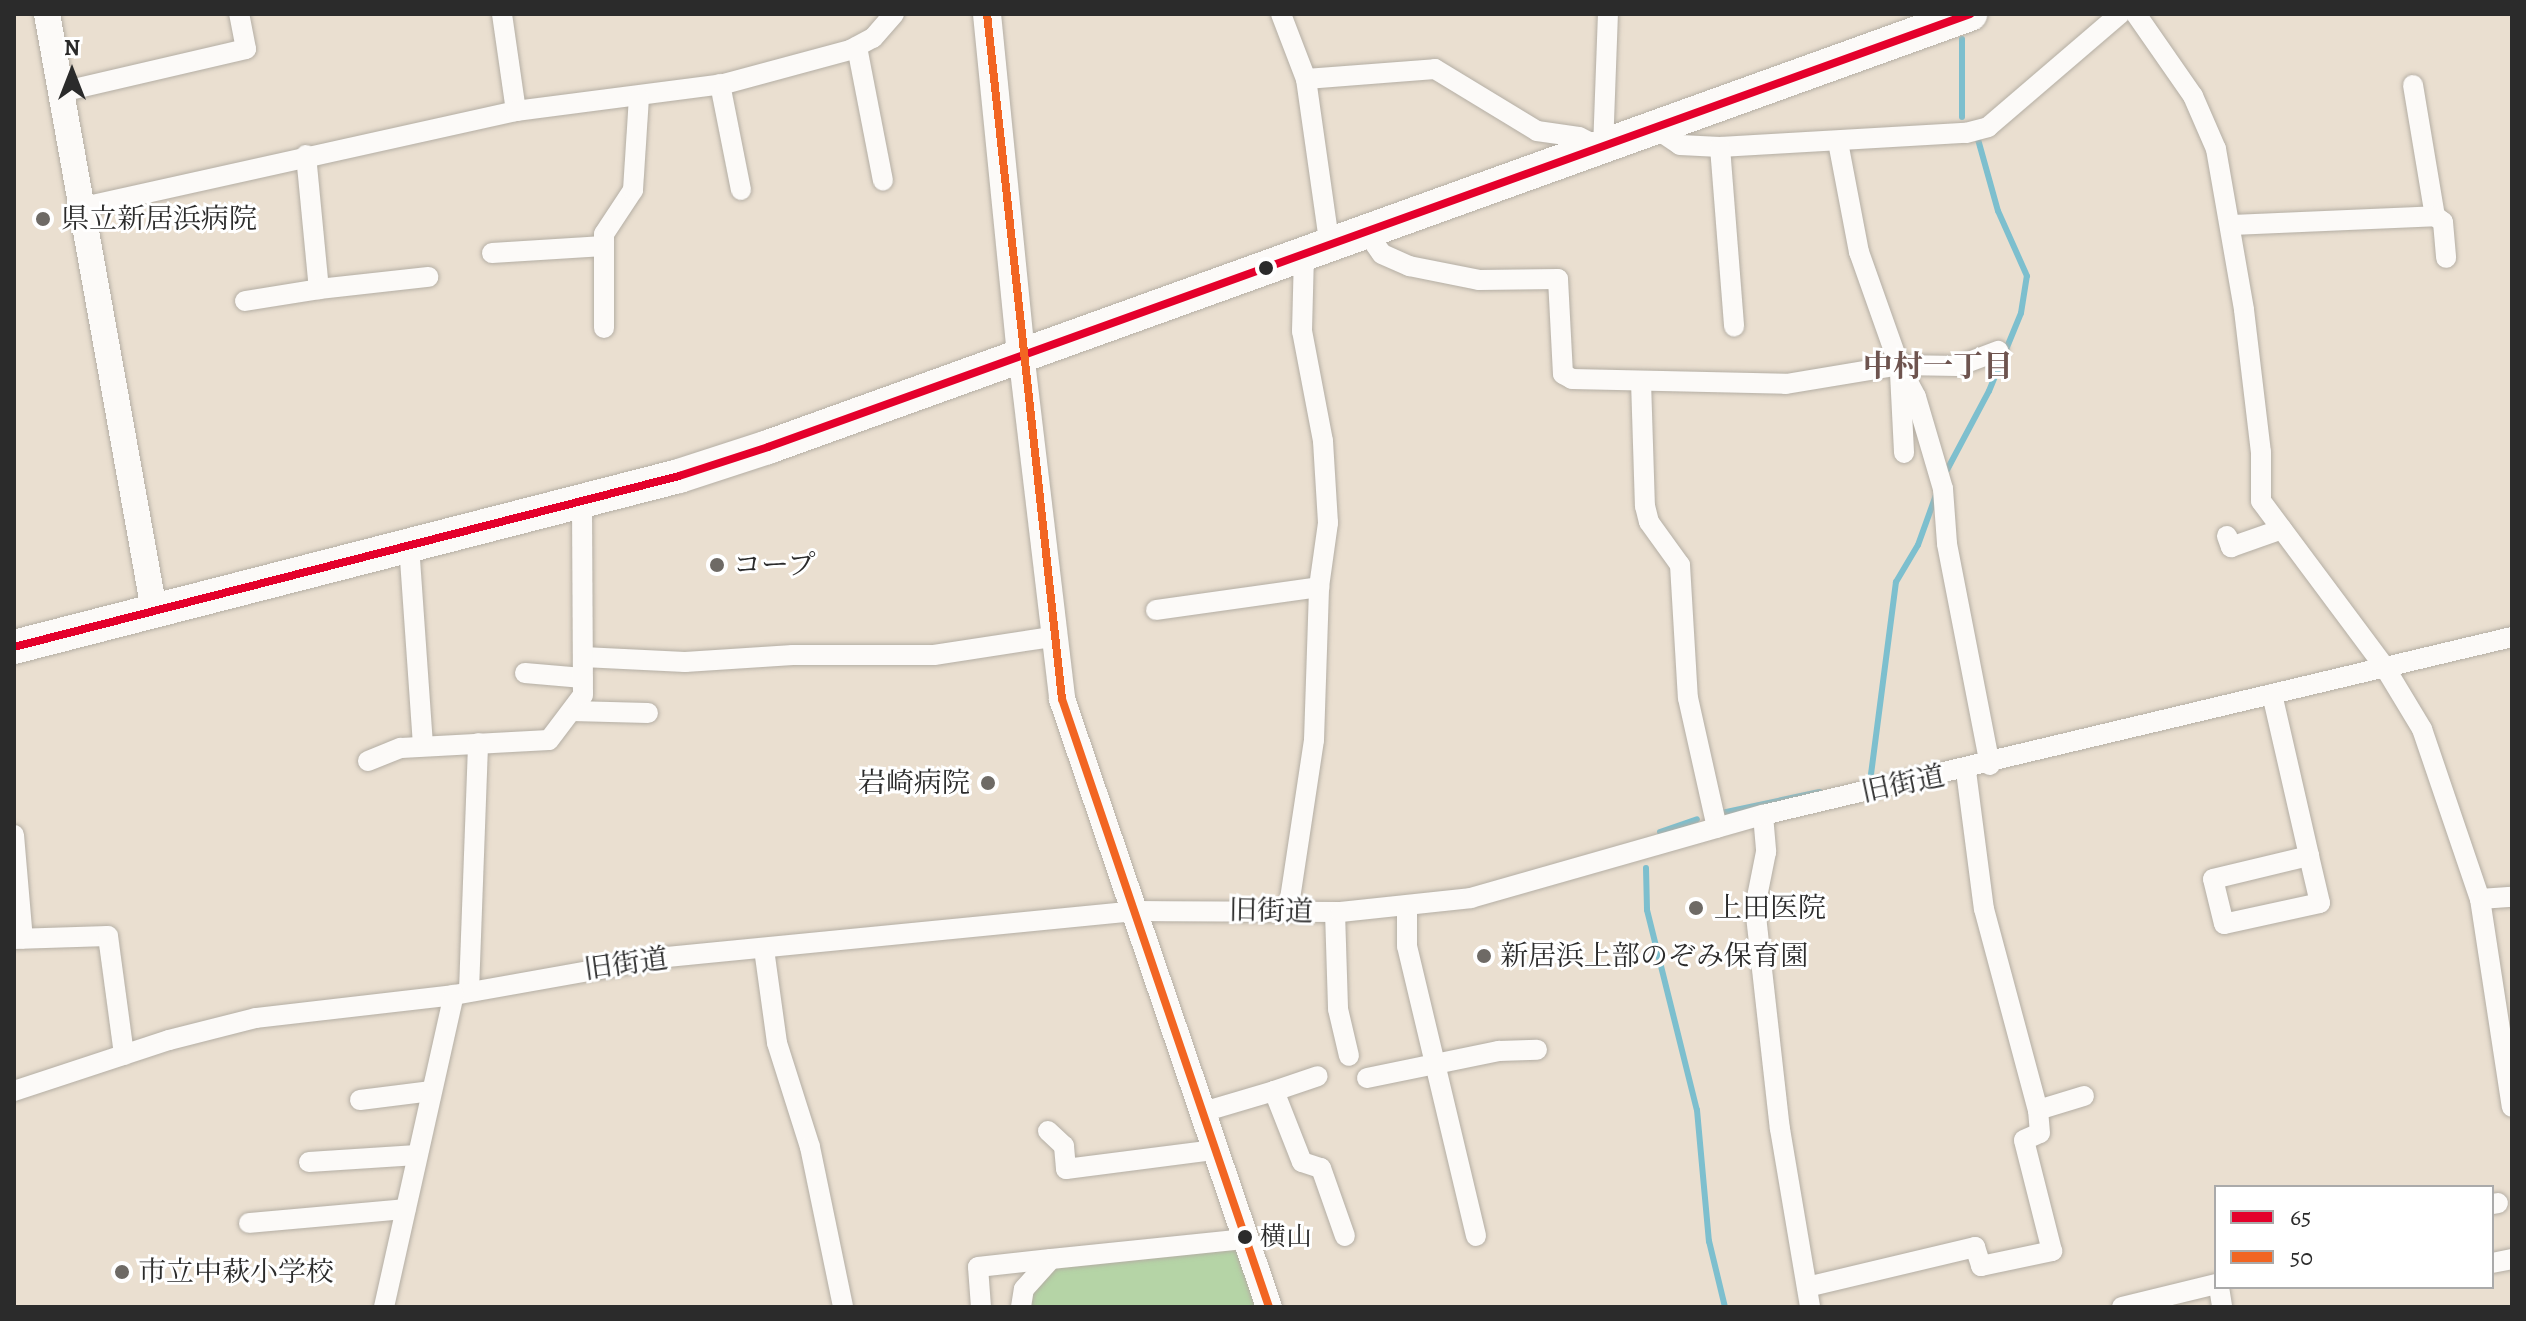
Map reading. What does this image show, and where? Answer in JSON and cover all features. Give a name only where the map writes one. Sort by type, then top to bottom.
[{"type":"highway","points":[[14,647],[582,500],[768,447],[1021,353],[1368,234],[1970,14]]},
{"type":"main road","points":[[987,14],[1021,353]]},
{"type":"street","points":[[47,14],[154,610]]},
{"type":"street","points":[[61,92],[246,49],[239,14]]},
{"type":"street","points":[[502,14],[516,111]]},
{"type":"street","points":[[83,207],[306,155],[516,111],[639,98],[720,84],[857,47],[873,38],[894,14]]},
{"type":"street","points":[[1281,14],[1306,79],[1317,252],[1302,331],[1327,478],[1319,587],[1314,740],[1288,912]]},
{"type":"street","points":[[1306,79],[1435,69],[1537,131],[1579,137],[1603,149],[1608,14]]},
{"type":"street","points":[[1655,128],[1680,145],[1720,147],[1966,133],[1988,127],[2120,14]]},
{"type":"street","points":[[2136,14],[2193,96],[2216,149],[2232,225],[2261,452],[2261,501],[2384,666],[2422,729],[2480,899],[2512,1107]]},
{"type":"street","points":[[857,47],[883,181]]},
{"type":"street","points":[[720,84],[741,190]]},
{"type":"street","points":[[2413,85],[2435,216]]},
{"type":"street","points":[[604,328],[604,234],[633,190],[639,98]]},
{"type":"street","points":[[1838,142],[1859,252],[1899,365],[1916,397],[1943,489],[1947,544],[1990,765]]},
{"type":"street","points":[[1720,147],[1734,326]]},
{"type":"street","points":[[306,155],[319,289]]},
{"type":"street","points":[[2232,225],[2435,216],[2443,222],[2446,258]]},
{"type":"street","points":[[1368,234],[1382,254],[1409,266],[1479,280],[1558,279],[1563,374],[1572,379],[1786,384],[1899,365],[1958,366],[1998,351]]},
{"type":"street","points":[[492,253],[604,246]]},
{"type":"street","points":[[245,301],[428,277]]},
{"type":"street","points":[[1021,353],[1052,637],[1062,699],[1269,1307]]},
{"type":"street","points":[[1899,365],[1904,453]]},
{"type":"street","points":[[1641,381],[1645,506],[1649,522],[1680,565],[1688,698],[1717,828]]},
{"type":"street","points":[[368,761],[423,746],[549,740],[583,695],[582,500]]},
{"type":"street","points":[[2227,536],[2231,547],[2282,529]]},
{"type":"street","points":[[409,545],[423,746]]},
{"type":"street","points":[[1156,610],[1319,587]]},
{"type":"street","points":[[525,673],[793,655],[934,655],[1052,637]]},
{"type":"street","name":"旧街道","points":[[14,1091],[124,1055],[256,1018],[462,993],[667,957],[1135,911],[1335,912],[1471,898],[1763,815],[1966,771],[2512,637]]},
{"type":"street","points":[[2272,694],[2320,903],[2224,924],[2213,879],[2309,856]]},
{"type":"street","points":[[572,711],[648,713]]},
{"type":"street","points":[[384,1307],[431,1091],[462,993],[478,743]]},
{"type":"street","points":[[1763,815],[1766,852],[1755,907],[1780,1129],[1808,1297],[1975,1247],[1981,1266],[2052,1251],[2024,1140],[2040,1133],[2038,1110],[1984,909],[1966,771]]},
{"type":"street","points":[[14,835],[18,939],[108,936],[124,1055]]},
{"type":"street","points":[[2480,899],[2512,897]]},
{"type":"street","points":[[1407,906],[1407,946],[1476,1236]]},
{"type":"street","points":[[1335,912],[1338,1009],[1349,1056]]},
{"type":"street","points":[[764,949],[777,1043],[817,1175],[843,1307]]},
{"type":"street","points":[[1367,1078],[1434,1063],[1537,1050]]},
{"type":"street","points":[[1203,1112],[1318,1076]]},
{"type":"street","points":[[360,1100],[431,1091]]},
{"type":"street","points":[[1274,1091],[1302,1162],[1321,1168],[1345,1236]]},
{"type":"street","points":[[2038,1110],[2084,1096]]},
{"type":"street","points":[[1048,1131],[1064,1146],[1066,1169],[1215,1150]]},
{"type":"street","points":[[309,1162],[417,1155]]},
{"type":"street","points":[[249,1223],[405,1209]]},
{"type":"street","points":[[981,1307],[978,1267],[1246,1239]]},
{"type":"street","points":[[1021,1307],[1024,1289],[1051,1259]]},
{"type":"street","points":[[2122,1307],[2214,1287]]},
{"type":"green space","points":[[1238,1249],[1256,1307],[1029,1307],[1031,1290],[1051,1268]]},
{"type":"waterway","points":[[1962,39],[1962,117]]},
{"type":"waterway","points":[[1947,470],[1989,391],[2021,313],[2027,276],[1998,211],[1977,136]]},
{"type":"waterway","points":[[1870,782],[1896,582],[1918,545],[1936,495]]},
{"type":"waterway","points":[[1717,814],[1820,792]]},
{"type":"waterway","points":[[1660,832],[1697,819]]},
{"type":"waterway","points":[[1646,868],[1647,910],[1697,1110],[1709,1241],[1725,1307]]},
{"type":"transit line","name":"50","points":[[987,14],[1062,699],[1269,1307]]},
{"type":"transit line","name":"65","points":[[14,647],[679,476],[768,447],[1970,14]]},
{"type":"place","name":"県立新居浜病院","points":[[43,219]]},
{"type":"place","name":"コープ","points":[[717,565]]},
{"type":"place","name":"岩崎病院","points":[[988,783]]},
{"type":"place","name":"上田医院","points":[[1696,908]]},
{"type":"place","name":"新居浜上部のぞみ保育園","points":[[1484,956]]},
{"type":"place","name":"横山","points":[[1245,1237]]},
{"type":"place","name":"市立中萩小学校","points":[[122,1272]]},
{"type":"district","name":"中村一丁目","points":[[1938,366]]}]
